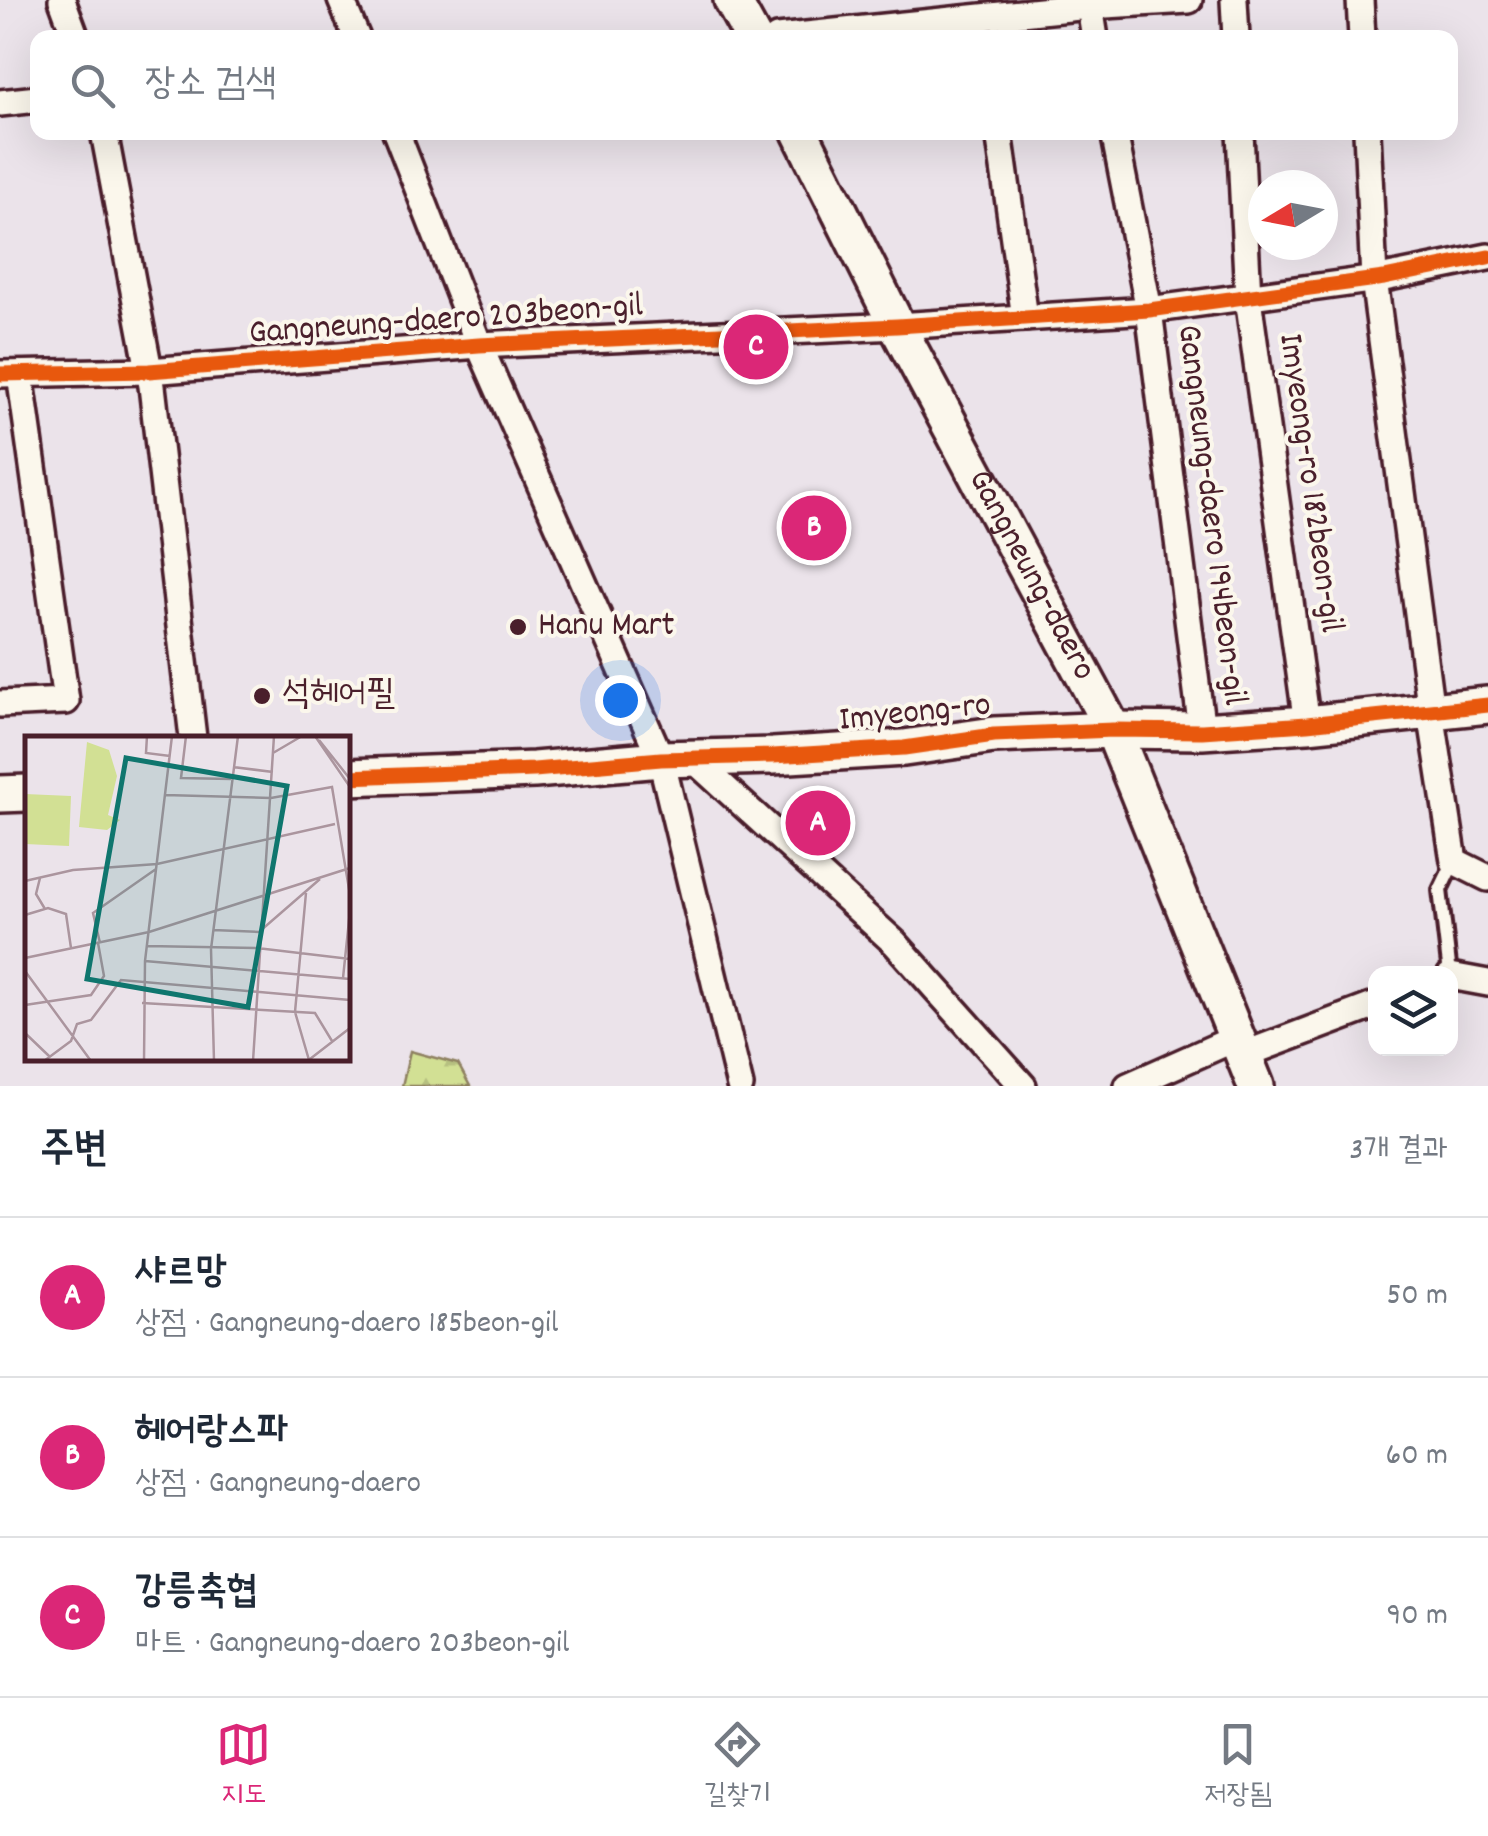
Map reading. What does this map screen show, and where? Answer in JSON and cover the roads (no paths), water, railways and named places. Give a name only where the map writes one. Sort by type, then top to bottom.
[{"type":"street","points":[[62,0],[73,30]]},
{"type":"street","points":[[341,0],[354,30]]},
{"type":"street","points":[[732,0],[749,30]]},
{"type":"street","points":[[857,30],[1089,3],[1189,0]]},
{"type":"street","points":[[1234,0],[1236,30]]},
{"type":"street","points":[[1360,0],[1362,30]]},
{"type":"street","points":[[1089,3],[1094,30]]},
{"type":"street","points":[[0,102],[30,99]]},
{"type":"street","points":[[106,140],[149,372],[193,736]]},
{"type":"street","points":[[399,140],[479,344],[676,758],[740,1086]]},
{"type":"street","name":"Gangneung-daero","points":[[804,140],[897,326],[1113,730],[1245,1060]]},
{"type":"street","points":[[1000,140],[1026,318]]},
{"type":"street","name":"Gangneung-daero 194beon-gil","points":[[1116,140],[1150,310],[1202,730]]},
{"type":"street","name":"Imyeong-ro 182beon-gil","points":[[1240,140],[1248,298],[1308,724]]},
{"type":"street","points":[[1367,140],[1374,279],[1454,861],[1488,878]]},
{"type":"street","name":"Gangneung-daero 203beon-gil","points":[[10,374],[149,372],[479,344],[897,326],[1150,310],[1374,279],[1488,257]]},
{"type":"street","points":[[0,704],[66,700],[10,374]]},
{"type":"street","name":"Imyeong-ro","points":[[350,777],[886,750],[994,735],[1308,724],[1488,706]]},
{"type":"street","points":[[676,758],[895,944],[1023,1086]]},
{"type":"street","points":[[0,794],[25,793]]},
{"type":"street","points":[[1458,977],[1488,983]]},
{"type":"street","points":[[1128,1086],[1245,1060],[1368,1008]]},
{"type":"lane","points":[[1449,966],[1440,890],[1454,861]]},
{"type":"place","name":"강릉축협","points":[[756,347]]},
{"type":"place","name":"헤어랑스파","points":[[814,528]]},
{"type":"place","name":"Hanu Mart","points":[[518,627]]},
{"type":"place","name":"석헤어필","points":[[262,696]]},
{"type":"place","name":"샤르망","points":[[818,823]]}]
